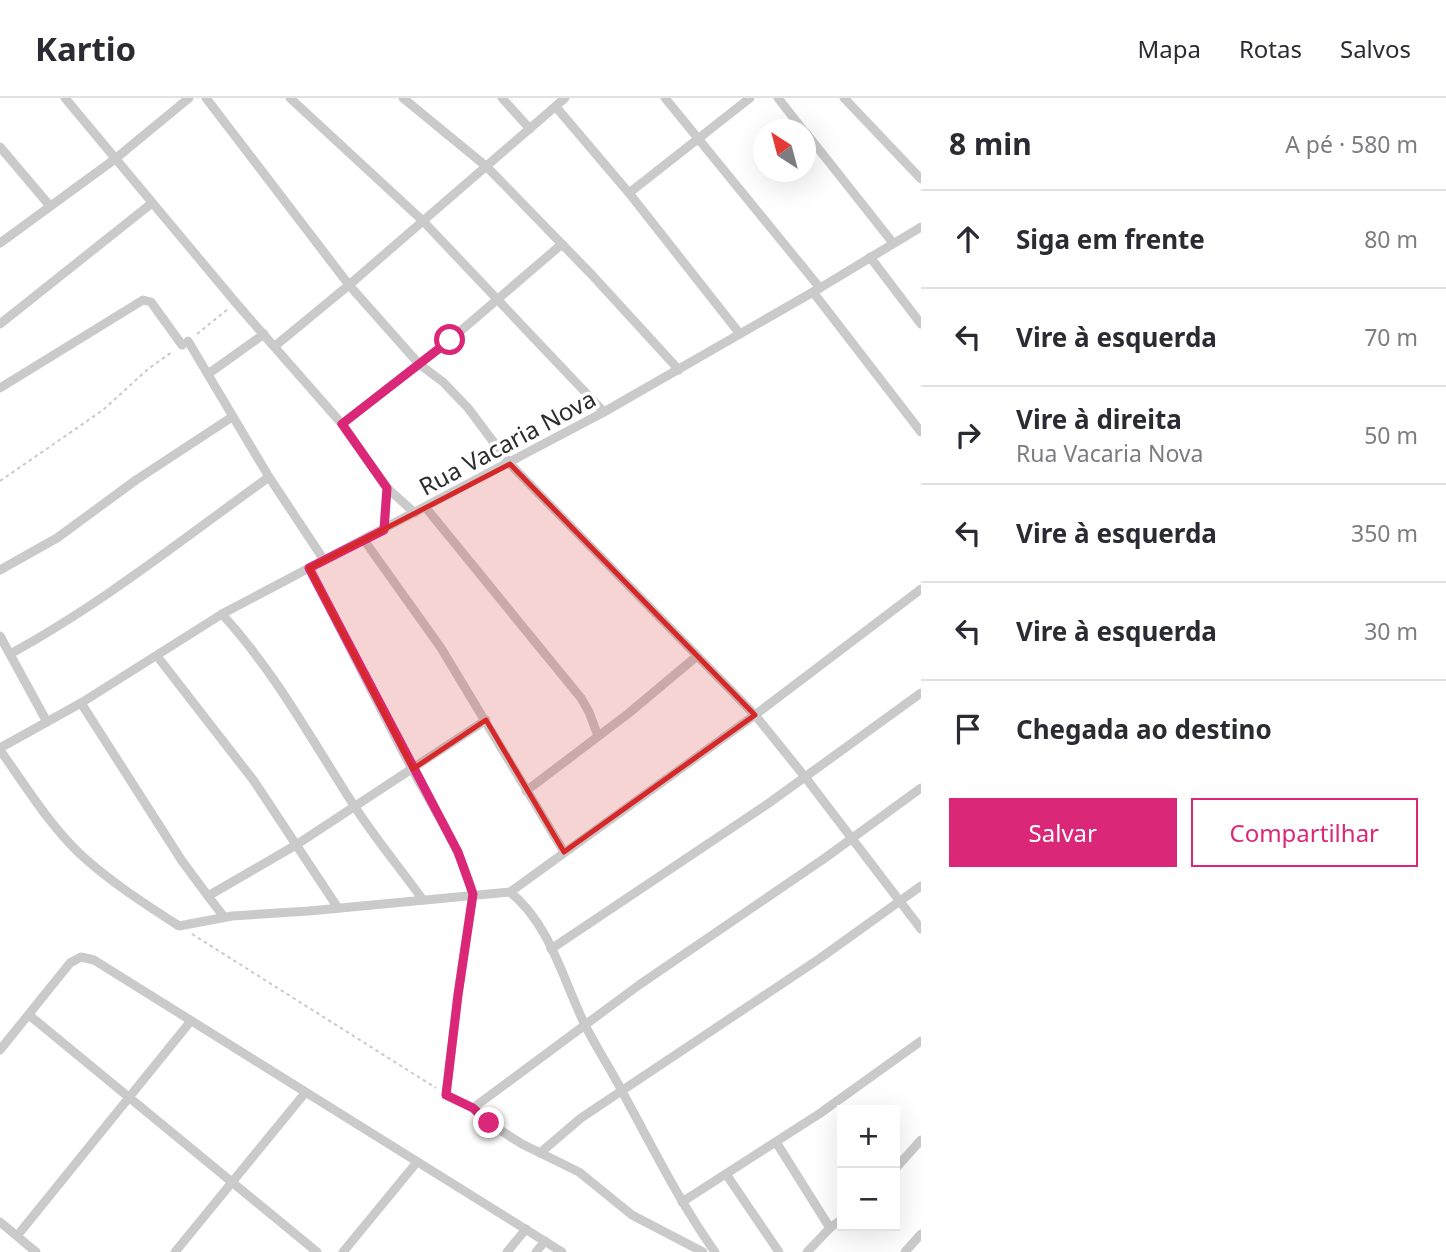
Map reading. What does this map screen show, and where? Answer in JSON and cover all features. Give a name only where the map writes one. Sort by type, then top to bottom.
[{"type":"street","points":[[65,98],[236,303],[342,424],[387,488],[415,513]]},
{"type":"street","points":[[0,243],[115,159],[189,98]]},
{"type":"street","points":[[206,98],[349,285],[419,364],[468,408],[510,464],[755,715],[805,776],[921,929]]},
{"type":"street","points":[[290,98],[424,221],[604,412]]},
{"type":"street","points":[[403,98],[487,167],[679,370]]},
{"type":"street","points":[[502,98],[530,129]]},
{"type":"street","points":[[275,346],[565,98]]},
{"type":"street","points":[[665,98],[816,290],[921,432]]},
{"type":"street","points":[[629,193],[750,98]]},
{"type":"street","points":[[778,98],[795,119]]},
{"type":"street","points":[[844,98],[921,179]]},
{"type":"street","points":[[556,107],[629,193],[740,334]]},
{"type":"street","points":[[816,146],[893,243]]},
{"type":"street","points":[[0,148],[50,206]]},
{"type":"street","points":[[0,324],[152,203]]},
{"type":"street","name":"Rua Vacaria Nova","points":[[0,749],[81,704],[222,614],[604,412],[921,227]]},
{"type":"street","points":[[342,424],[419,364],[562,244]]},
{"type":"street","points":[[870,257],[921,324]]},
{"type":"street","points":[[0,388],[143,300],[151,302],[208,374],[269,477],[324,560]]},
{"type":"street","points":[[208,374],[264,334]]},
{"type":"street","points":[[0,570],[57,538],[136,480],[232,417]]},
{"type":"street","points":[[10,654],[100,601],[269,477]]},
{"type":"street","points":[[384,530],[387,488]]},
{"type":"street","points":[[426,508],[581,698],[598,736]]},
{"type":"street","points":[[364,540],[441,648],[565,852]]},
{"type":"street","points":[[309,568],[458,852],[473,894],[446,1095],[473,1108],[505,1134],[593,1182],[632,1215],[702,1252]]},
{"type":"street","points":[[0,749],[48,817],[78,852],[141,902],[179,926],[224,917],[510,891],[755,715],[921,589]]},
{"type":"street","points":[[222,614],[253,649],[292,704],[354,807],[423,900]]},
{"type":"street","points":[[0,636],[47,722]]},
{"type":"street","points":[[158,656],[254,781],[338,908]]},
{"type":"street","points":[[526,791],[697,656]]},
{"type":"street","points":[[551,949],[805,776],[921,693]]},
{"type":"street","points":[[81,704],[168,840],[224,917]]},
{"type":"street","points":[[208,897],[296,845],[486,720]]},
{"type":"street","points":[[473,1108],[639,985],[921,788]]},
{"type":"street","points":[[540,1153],[581,1118],[681,1053],[921,886]]},
{"type":"street","points":[[510,891],[533,915],[585,1026],[682,1202],[715,1252]]},
{"type":"street","points":[[0,1050],[70,963],[81,957],[94,960],[562,1252]]},
{"type":"street","points":[[29,1015],[317,1252]]},
{"type":"street","points":[[17,1236],[190,1022]]},
{"type":"street","points":[[682,1202],[877,1075],[921,1041]]},
{"type":"street","points":[[175,1252],[305,1093]]},
{"type":"street","points":[[896,1168],[921,1140]]},
{"type":"street","points":[[776,1142],[830,1228]]},
{"type":"street","points":[[343,1252],[417,1162]]},
{"type":"street","points":[[726,1174],[779,1252]]},
{"type":"street","points":[[0,1222],[36,1252]]},
{"type":"street","points":[[807,1252],[837,1223]]},
{"type":"street","points":[[507,1252],[526,1229]]},
{"type":"street","points":[[905,1252],[921,1234]]},
{"type":"street","points":[[536,1252],[545,1241]]},
{"type":"path","points":[[0,481],[103,410],[148,369],[236,303]]},
{"type":"path","points":[[179,926],[446,1095]]},
{"type":"highlighted area","points":[[510,464],[755,715],[564,852],[486,720],[413,769],[309,568]]},
{"type":"route","points":[[450,340],[342,424],[387,488],[384,530],[309,568],[458,852],[469,880],[473,894],[446,1095],[473,1108],[489,1123]]}]
